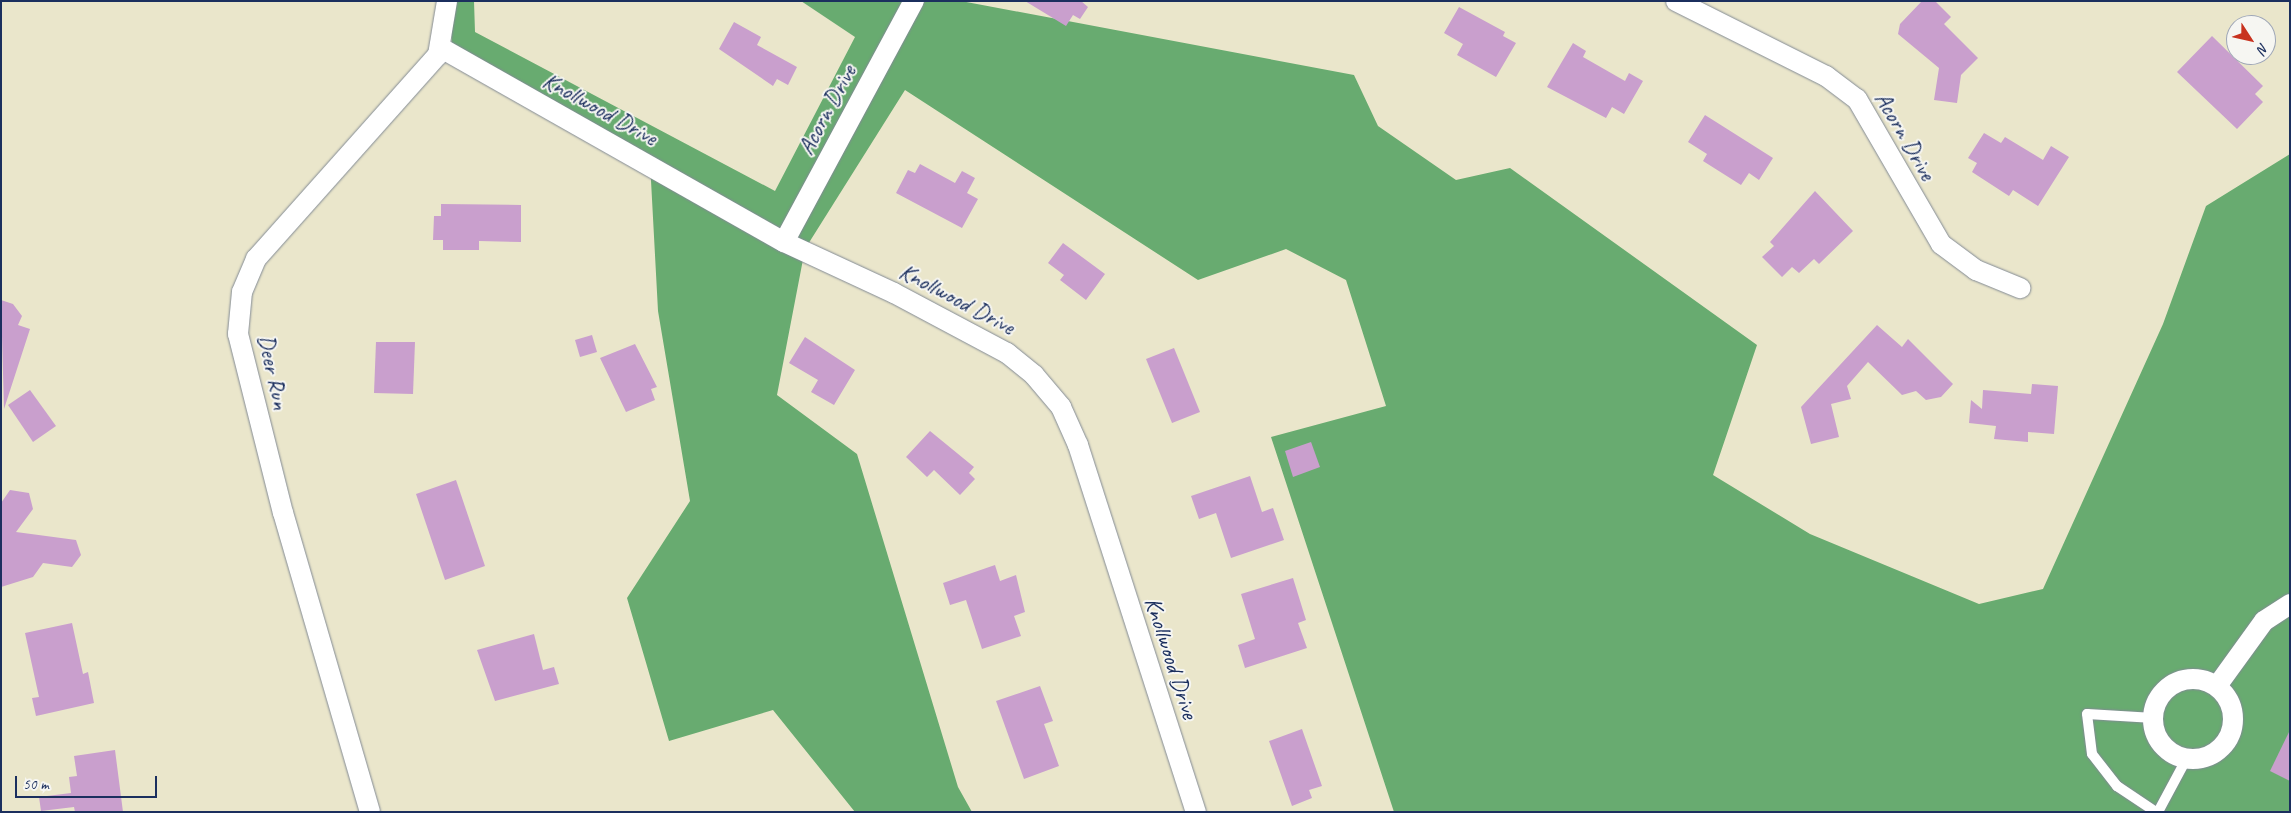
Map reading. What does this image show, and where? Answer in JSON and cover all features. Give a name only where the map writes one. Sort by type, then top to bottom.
[{"type":"street","points":[[441,48],[447,1]]},
{"type":"street","name":"Acorn Drive","points":[[784,242],[914,1]]},
{"type":"street","name":"Acorn Drive","points":[[1676,1],[1826,76],[1857,99],[1942,244],[1976,270],[2020,288]]},
{"type":"street","name":"Knollwood Drive","points":[[441,48],[784,242],[894,293],[1006,353],[1054,396],[1078,446],[1196,812]]},
{"type":"street","name":"Deer Run","points":[[370,812],[288,532],[244,370],[238,334],[242,292],[256,259],[441,48]]},
{"type":"street","points":[[2217,686],[2264,621],[2290,604]]},
{"type":"street","points":[[2202,679],[2217,686],[2230,703],[2233,723],[2227,741],[2210,755],[2187,758],[2161,744],[2154,718],[2157,701],[2179,681],[2202,679]]},
{"type":"lane","points":[[2154,718],[2087,714],[2092,754],[2117,786],[2157,812],[2187,758]]},
{"type":"green space","points":[[447,1],[474,1],[475,32],[775,191],[855,37],[801,1],[961,1],[1354,75],[1378,126],[1456,180],[1510,168],[1757,345],[1713,475],[1810,534],[1979,604],[2043,589],[2163,324],[2206,206],[2290,154],[2290,812],[1394,812],[1271,437],[1386,406],[1346,280],[1286,249],[1198,280],[905,90],[805,249],[777,395],[857,454],[958,787],[972,812],[855,812],[773,710],[669,741],[627,598],[690,501],[658,311],[650,162],[452,43]]},
{"type":"building","points":[[1025,1],[1081,1],[1088,7],[1080,19],[1073,15],[1066,26]]},
{"type":"building","points":[[1922,1],[1935,1],[1951,17],[1944,24],[1978,58],[1961,75],[1957,103],[1934,100],[1939,68],[1898,34],[1900,24]]},
{"type":"building","points":[[1459,7],[1505,32],[1503,36],[1516,43],[1496,77],[1457,55],[1463,44],[1444,33]]},
{"type":"building","points":[[734,22],[761,37],[757,45],[797,67],[788,85],[777,79],[773,86],[719,49]]},
{"type":"building","points":[[2212,36],[2226,50],[2226,65],[2242,65],[2263,86],[2255,94],[2263,102],[2237,129],[2177,72]]},
{"type":"building","points":[[1573,43],[1586,51],[1583,57],[1625,81],[1629,73],[1643,81],[1624,114],[1612,107],[1606,118],[1547,87]]},
{"type":"building","points":[[1705,115],[1773,158],[1759,180],[1749,173],[1741,185],[1703,161],[1707,154],[1688,142]]},
{"type":"building","points":[[1984,133],[2001,143],[2005,137],[2043,160],[2051,146],[2069,157],[2038,206],[2013,190],[2009,196],[1972,172],[1977,163],[1968,158]]},
{"type":"building","points":[[920,164],[955,183],[962,171],[975,178],[967,193],[978,199],[962,228],[896,193],[908,170],[915,173]]},
{"type":"building","points":[[1815,191],[1853,231],[1819,264],[1814,259],[1799,273],[1792,267],[1782,277],[1762,257],[1774,246],[1770,242]]},
{"type":"building","points":[[441,204],[521,205],[521,242],[479,241],[479,250],[443,250],[443,240],[433,240],[434,216],[441,216]]},
{"type":"building","points":[[1063,243],[1105,274],[1086,300],[1060,280],[1064,275],[1048,263]]},
{"type":"building","points":[[1,300],[13,304],[22,316],[18,325],[30,329],[4,409]]},
{"type":"building","points":[[1877,325],[1902,347],[1908,339],[1953,384],[1941,397],[1926,400],[1916,391],[1902,395],[1868,362],[1847,386],[1851,399],[1831,404],[1839,437],[1811,444],[1801,407]]},
{"type":"building","points":[[592,335],[597,352],[580,357],[575,340]]},
{"type":"building","points":[[805,337],[855,370],[834,405],[811,392],[818,380],[789,363]]},
{"type":"building","points":[[376,342],[415,342],[413,394],[374,393]]},
{"type":"building","points":[[635,344],[657,387],[651,389],[655,400],[626,412],[600,358]]},
{"type":"building","points":[[1174,348],[1200,412],[1172,423],[1146,359]]},
{"type":"building","points":[[2032,384],[2058,386],[2054,434],[2028,432],[2028,442],[1994,439],[1996,426],[1969,423],[1971,400],[1982,409],[1983,390],[2031,394]]},
{"type":"building","points":[[30,390],[56,426],[33,442],[8,405]]},
{"type":"building","points":[[930,431],[974,467],[969,473],[975,479],[960,495],[934,470],[927,477],[906,457]]},
{"type":"building","points":[[1311,442],[1320,467],[1293,477],[1285,451]]},
{"type":"building","points":[[1250,476],[1262,512],[1273,508],[1284,540],[1231,558],[1216,513],[1199,519],[1191,496]]},
{"type":"building","points":[[456,480],[485,566],[445,580],[416,494]]},
{"type":"building","points":[[10,490],[29,493],[33,509],[16,532],[76,540],[81,555],[72,567],[43,563],[33,577],[1,587],[1,503]]},
{"type":"building","points":[[995,565],[1000,581],[1016,575],[1025,612],[1014,616],[1021,636],[982,649],[966,600],[950,605],[943,583]]},
{"type":"building","points":[[1293,578],[1306,620],[1298,623],[1307,648],[1245,668],[1238,645],[1255,639],[1241,594]]},
{"type":"building","points":[[72,623],[83,674],[88,672],[94,703],[36,716],[32,698],[39,697],[25,633]]},
{"type":"building","points":[[534,634],[543,670],[554,667],[559,684],[495,701],[477,650]]},
{"type":"building","points":[[1040,686],[1053,721],[1044,724],[1059,766],[1024,779],[996,701]]},
{"type":"building","points":[[1302,729],[1322,786],[1309,790],[1312,798],[1292,806],[1269,741]]},
{"type":"building","points":[[2290,730],[2290,781],[2270,771]]},
{"type":"building","points":[[115,750],[123,812],[75,812],[74,807],[41,811],[39,797],[71,793],[69,777],[77,776],[74,756]]}]
